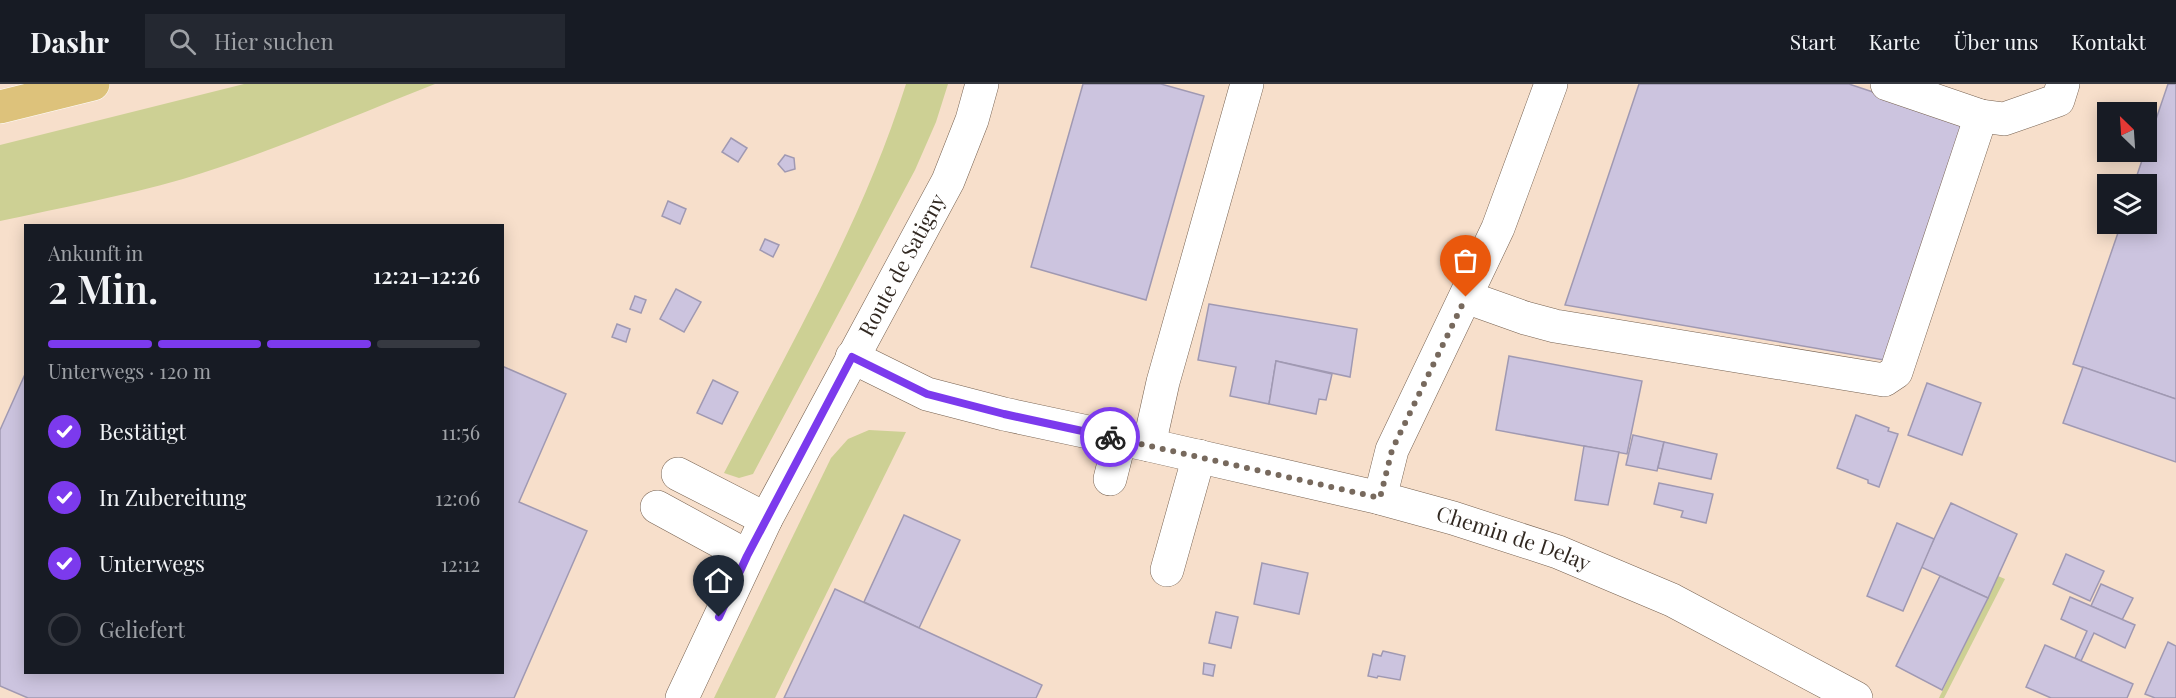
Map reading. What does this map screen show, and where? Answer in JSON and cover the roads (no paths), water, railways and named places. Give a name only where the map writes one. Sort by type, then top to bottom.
[{"type":"main road","points":[[0,107],[93,84]]},
{"type":"street","name":"Route de Satigny","points":[[682,698],[766,519],[948,181],[972,120],[982,84]]},
{"type":"street","points":[[1110,479],[1134,442],[1163,382],[1247,84]]},
{"type":"street","points":[[1380,498],[1392,450],[1498,228],[1551,84]]},
{"type":"street","points":[[1887,84],[1981,116],[2004,119],[2061,92]]},
{"type":"street","points":[[1466,297],[1555,326],[1884,380],[1896,372],[1981,116]]},
{"type":"street","name":"Chemin de Delay","points":[[852,357],[927,394],[1004,414],[1380,498],[1453,518],[1558,552],[1672,600],[1856,698]]},
{"type":"street","points":[[1167,570],[1199,456]]},
{"type":"street","points":[[678,474],[766,519]]},
{"type":"street","points":[[657,507],[747,556]]}]
